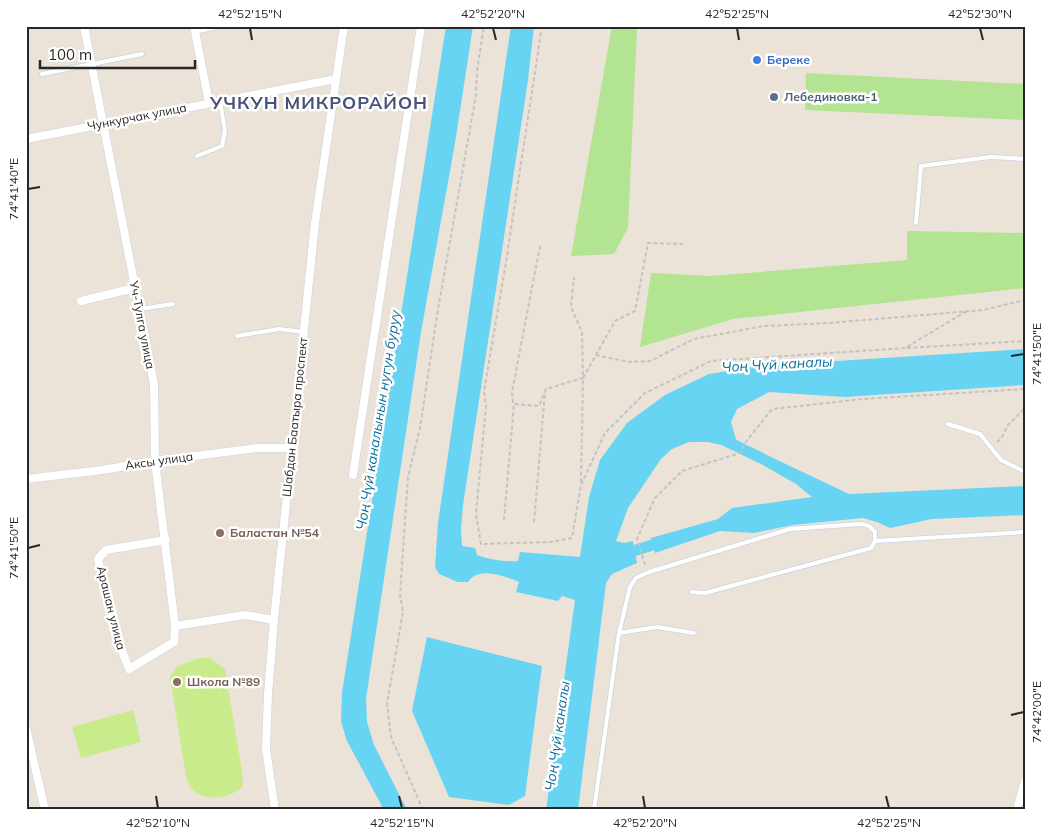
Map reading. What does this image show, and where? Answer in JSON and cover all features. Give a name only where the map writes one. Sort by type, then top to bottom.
[{"type":"street","name":"Уч-Тулга улица","points":[[84,26],[154,384],[155,460],[175,626]]},
{"type":"street","name":"Шабдан Баатыра проспект","points":[[275,810],[266,749],[274,620],[315,223],[344,26]]},
{"type":"street","points":[[353,475],[421,26]]},
{"type":"street","points":[[195,29],[209,102]]},
{"type":"street","name":"Чункурчак улица","points":[[26,139],[209,102],[336,79]]},
{"type":"street","points":[[82,301],[136,288]]},
{"type":"street","name":"Аксы улица","points":[[26,479],[102,470],[155,460],[258,448],[292,448]]},
{"type":"street","name":"Арашан улица","points":[[166,540],[106,550],[98,558],[118,640],[128,670],[174,642],[175,626]]},
{"type":"street","points":[[175,626],[245,615],[274,620]]},
{"type":"street","points":[[26,728],[45,810]]},
{"type":"street","points":[[1017,810],[1025,781]]},
{"type":"lane","points":[[195,29],[221,26]]},
{"type":"lane","points":[[42,74],[142,54]]},
{"type":"lane","points":[[197,156],[222,146],[225,131],[220,101]]},
{"type":"lane","points":[[916,223],[921,166],[991,157],[1025,159]]},
{"type":"lane","points":[[140,309],[173,304]]},
{"type":"lane","points":[[237,336],[279,329],[304,332]]},
{"type":"lane","points":[[948,424],[980,434],[1001,460],[1025,472]]},
{"type":"lane","points":[[594,810],[619,633],[630,587],[636,578],[649,572],[790,529],[861,524],[869,526],[875,532],[871,548],[705,594],[692,592]]},
{"type":"lane","points":[[874,541],[1025,532]]},
{"type":"lane","points":[[619,633],[657,627],[694,633]]},
{"type":"path","points":[[424,810],[391,737],[387,703],[403,612],[400,594],[408,478],[420,428],[438,309],[476,95],[477,71],[484,26]]},
{"type":"path","points":[[542,26],[484,391],[486,406],[476,514],[481,544],[551,542],[572,538],[581,485],[582,378],[582,332],[572,307],[574,277]]},
{"type":"path","points":[[546,388],[582,378],[615,321],[635,312],[648,243],[683,244]]},
{"type":"path","points":[[504,520],[514,404],[512,392],[540,246]]},
{"type":"path","points":[[596,355],[628,362],[650,361],[694,340],[764,326],[967,312],[1025,300]]},
{"type":"path","points":[[904,348],[967,312]]},
{"type":"path","points":[[581,485],[605,433],[646,393],[712,362],[1025,341]]},
{"type":"path","points":[[514,404],[539,406],[546,388]]},
{"type":"path","points":[[534,522],[546,388]]},
{"type":"path","points":[[643,562],[637,539],[655,498],[682,471],[740,453],[745,443],[772,408],[863,399],[1025,389]]},
{"type":"path","points":[[990,447],[1001,439],[1008,425],[1025,408]]},
{"type":"green space","points":[[612,26],[637,26],[628,228],[614,254],[571,256]]},
{"type":"green space","points":[[806,73],[1025,84],[1025,120],[805,110]]},
{"type":"green space","points":[[907,231],[1025,233],[1025,288],[733,319],[640,347],[651,273],[711,276],[907,260]]},
{"type":"green space","points":[[200,658],[210,658],[225,669],[242,771],[243,786],[232,794],[217,798],[202,796],[196,793],[188,782],[170,677],[178,666]]},
{"type":"green space","points":[[133,710],[141,742],[81,758],[72,727]]},
{"type":"water","points":[[446,26],[473,26],[455,143],[421,332],[366,699],[367,722],[374,745],[407,810],[384,810],[347,741],[341,722],[342,693]]},
{"type":"water","points":[[511,26],[534,26],[528,80],[463,505],[462,546],[475,548],[477,555],[503,561],[518,561],[520,552],[580,557],[589,497],[600,460],[627,423],[665,395],[709,374],[760,366],[1025,349],[1025,385],[845,397],[769,392],[737,409],[731,422],[737,443],[735,448],[708,442],[689,442],[672,449],[661,459],[628,508],[616,541],[624,543],[633,541],[637,563],[612,574],[606,583],[578,810],[546,810],[575,600],[562,596],[558,601],[516,592],[519,582],[492,574],[478,574],[468,582],[458,582],[439,574],[435,567],[438,523]]},
{"type":"water","points":[[748,446],[849,494],[1025,486],[1025,515],[932,519],[890,528],[863,518],[793,525],[754,533],[720,531],[655,553],[651,538],[718,519],[732,508],[812,497],[796,484],[744,454]]},
{"type":"water","points":[[427,637],[542,666],[525,796],[509,805],[449,797],[412,711]]},
{"type":"waterway","points":[[722,439],[759,457]]},
{"type":"waterway","name":"Чоң Чүй каналы","points":[[621,555],[665,541]]},
{"type":"place","name":"Береке","points":[[757,60]]},
{"type":"place","name":"Лебединовка-1","points":[[774,97]]},
{"type":"place","name":"Баластан №54","points":[[220,533]]},
{"type":"place","name":"Школа №89","points":[[177,682]]},
{"type":"district","name":"УЧКУН МИКРОРАЙОН","points":[[319,103]]},
{"type":"water label","name":"Чоң Чүй каналынын нугун буруу","points":[[378,420]]}]
